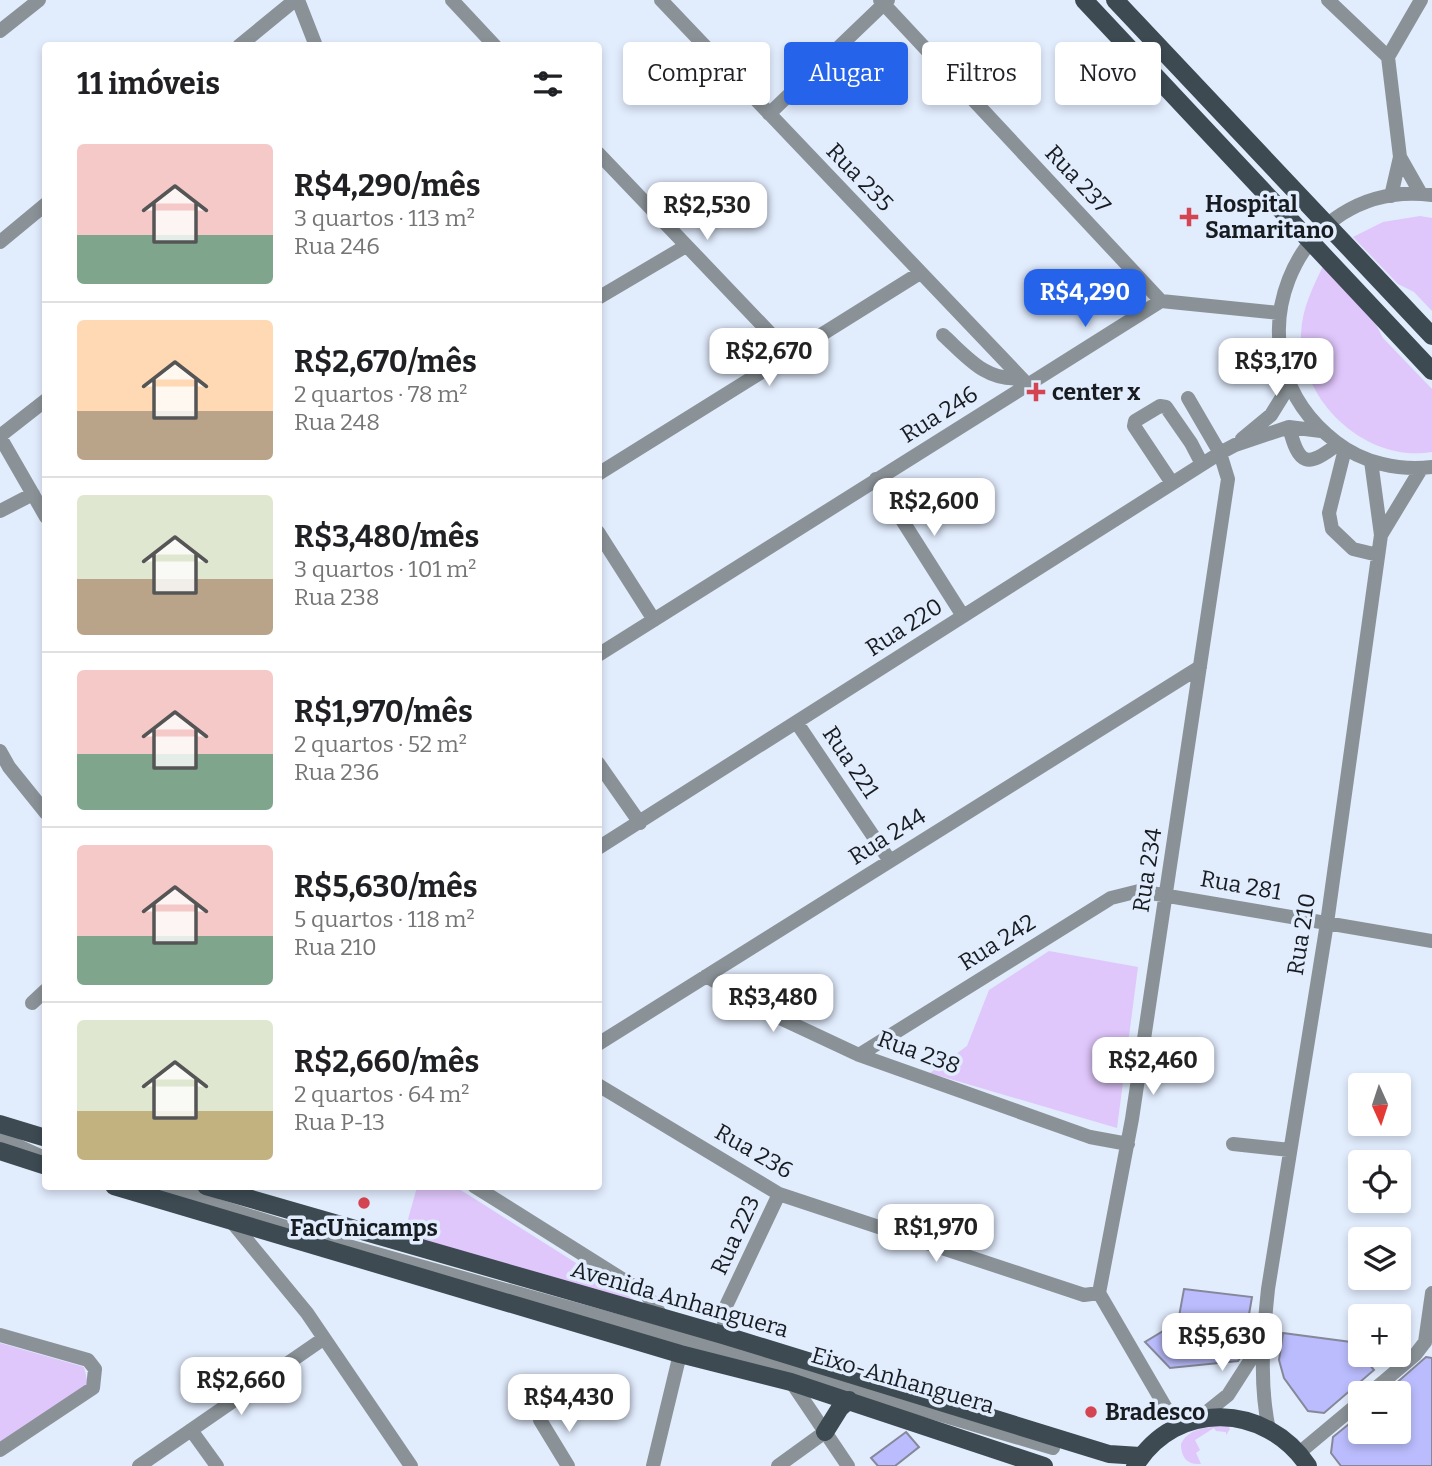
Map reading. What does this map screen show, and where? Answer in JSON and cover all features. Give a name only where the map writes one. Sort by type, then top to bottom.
[{"type":"main road","points":[[1084,0],[1432,371]]},
{"type":"main road","points":[[1125,3],[1432,336]]},
{"type":"main road","points":[[0,1124],[42,1137]]},
{"type":"main road","points":[[0,1151],[42,1165]]},
{"type":"main road","points":[[127,1190],[680,1354],[786,1375],[1044,1466]]},
{"type":"main road","name":"Avenida Anhanguera","points":[[220,1190],[723,1335],[1138,1461]]},
{"type":"main road","points":[[825,1432],[849,1399]]},
{"type":"main road","points":[[1138,1461],[1157,1440],[1177,1427],[1218,1417],[1249,1420],[1282,1436],[1303,1459]]},
{"type":"street","points":[[0,32],[39,0]]},
{"type":"street","points":[[244,42],[296,0],[314,42]]},
{"type":"street","points":[[452,0],[491,42]]},
{"type":"street","name":"Rua 235","points":[[661,0],[1024,382]]},
{"type":"street","points":[[1328,0],[1388,57]]},
{"type":"street","points":[[1391,196],[1400,157],[1388,57],[1421,0]]},
{"type":"street","points":[[769,114],[884,1]]},
{"type":"street","name":"Rua 237","points":[[884,1],[1161,301]]},
{"type":"street","points":[[602,157],[790,354]]},
{"type":"street","points":[[1400,157],[1426,194]]},
{"type":"street","points":[[1426,194],[1391,196],[1369,202],[1328,225],[1296,263],[1285,288],[1279,313],[1279,350],[1289,386],[1303,410],[1321,431],[1341,446],[1371,461],[1396,467],[1426,468]]},
{"type":"street","points":[[0,242],[42,207]]},
{"type":"street","points":[[602,296],[687,246]]},
{"type":"street","points":[[602,472],[920,273]]},
{"type":"street","points":[[1161,301],[1279,313]]},
{"type":"street","name":"Rua 246","points":[[602,652],[876,480],[1024,382],[1161,301]]},
{"type":"street","points":[[943,335],[982,370],[1002,379],[1024,382]]},
{"type":"street","name":"Rua 220","points":[[1235,445],[1271,415],[1289,386]]},
{"type":"street","name":"Rua 234","points":[[1099,1293],[1128,1144],[1228,479],[1220,453],[1188,398]]},
{"type":"street","points":[[42,403],[0,437],[42,510]]},
{"type":"street","points":[[1172,483],[1134,426],[1135,421],[1160,405],[1166,407],[1202,464]]},
{"type":"street","points":[[1289,427],[1294,449],[1303,458],[1312,461],[1341,446]]},
{"type":"street","name":"Rua 220","points":[[602,846],[1220,453],[1235,445],[1289,427],[1321,431]]},
{"type":"street","points":[[1341,446],[1329,513],[1332,529],[1353,549],[1378,555]]},
{"type":"street","name":"Rua 210","points":[[1269,1430],[1264,1406],[1262,1340],[1327,923],[1381,535],[1371,461]]},
{"type":"street","name":"Rua 210","points":[[1381,535],[1426,468]]},
{"type":"street","points":[[876,480],[963,616]]},
{"type":"street","points":[[0,511],[33,495]]},
{"type":"street","points":[[602,538],[654,620]]},
{"type":"street","name":"Rua 244","points":[[602,1041],[1200,667]]},
{"type":"street","name":"Rua 221","points":[[797,723],[890,861]]},
{"type":"street","points":[[0,751],[3,769],[42,809]]},
{"type":"street","points":[[602,769],[640,823]]},
{"type":"street","name":"Rua 242","points":[[859,1055],[1111,898],[1139,891],[1167,895]]},
{"type":"street","name":"Rua 281","points":[[1167,895],[1432,941]]},
{"type":"street","name":"Rua 238","points":[[706,976],[767,1012],[859,1055],[1090,1137],[1128,1144]]},
{"type":"street","points":[[33,1003],[42,994]]},
{"type":"street","name":"Rua 236","points":[[602,1087],[779,1194],[1084,1295],[1099,1293]]},
{"type":"street","points":[[0,1137],[42,1145]]},
{"type":"street","points":[[0,1137],[42,1156]]},
{"type":"street","points":[[1233,1144],[1290,1150]]},
{"type":"street","name":"Eixo-Anhanguera","points":[[154,1190],[215,1205],[786,1375],[1053,1448]]},
{"type":"street","name":"Eixo-Anhanguera","points":[[179,1190],[215,1205]]},
{"type":"street","points":[[200,1190],[232,1222],[307,1314],[411,1466]]},
{"type":"street","points":[[480,1190],[646,1294],[664,1319]]},
{"type":"street","name":"Rua 223","points":[[723,1335],[726,1306],[779,1194]]},
{"type":"street","points":[[1099,1293],[1177,1427]]},
{"type":"street","points":[[1384,1381],[1429,1343],[1432,1293]]},
{"type":"street","points":[[0,1335],[88,1360],[95,1369],[93,1388],[0,1450]]},
{"type":"street","points":[[139,1466],[323,1339]]},
{"type":"street","name":"Rua 210","points":[[1197,1420],[1228,1395],[1262,1340]]},
{"type":"street","points":[[768,1350],[848,1466]]},
{"type":"street","points":[[653,1466],[680,1354]]},
{"type":"street","points":[[1303,1459],[1348,1414]]},
{"type":"street","points":[[540,1420],[568,1466]]},
{"type":"street","points":[[191,1430],[216,1466]]},
{"type":"street","points":[[778,1466],[825,1432]]},
{"type":"shaded area","points":[[1420,216],[1432,218],[1432,311],[1414,292],[1398,284],[1353,237],[1383,222]]},
{"type":"shaded area","points":[[1324,264],[1371,315],[1383,338],[1432,389],[1432,452],[1407,453],[1383,448],[1361,437],[1341,422],[1324,404],[1311,382],[1303,359],[1302,324],[1309,298]]},
{"type":"shaded area","points":[[1049,951],[1138,967],[1117,1128],[930,1073],[967,1046],[989,990]]},
{"type":"shaded area","points":[[416,1190],[461,1190],[641,1304],[402,1241]]},
{"type":"shaded area","points":[[0,1343],[84,1367],[88,1384],[0,1443]]},
{"type":"shaded area","points":[[1228,1426],[1230,1429],[1226,1435],[1226,1432],[1216,1431],[1214,1428],[1195,1440],[1200,1450],[1196,1453],[1201,1464],[1186,1459],[1181,1444],[1190,1434],[1202,1429]]},
{"type":"building","points":[[1184,1289],[1252,1297],[1242,1355],[1238,1361],[1170,1368],[1145,1342],[1178,1322]]},
{"type":"building","points":[[1283,1333],[1348,1342],[1348,1367],[1372,1367],[1374,1370],[1361,1381],[1348,1381],[1348,1392],[1324,1413],[1308,1411],[1284,1378],[1279,1360]]},
{"type":"building","points":[[1426,1357],[1432,1358],[1432,1466],[1341,1466],[1331,1453],[1333,1437],[1348,1425],[1348,1444],[1411,1444],[1411,1381],[1399,1381]]},
{"type":"building","points":[[906,1432],[919,1447],[895,1466],[878,1466],[871,1458]]},
{"type":"place","name":"Hospital Samaritano","points":[[1189,217]]},
{"type":"place","name":"center x","points":[[1036,392]]},
{"type":"place","name":"FacUnicamps","points":[[364,1203]]},
{"type":"place","name":"Bradesco","points":[[1091,1412]]}]
